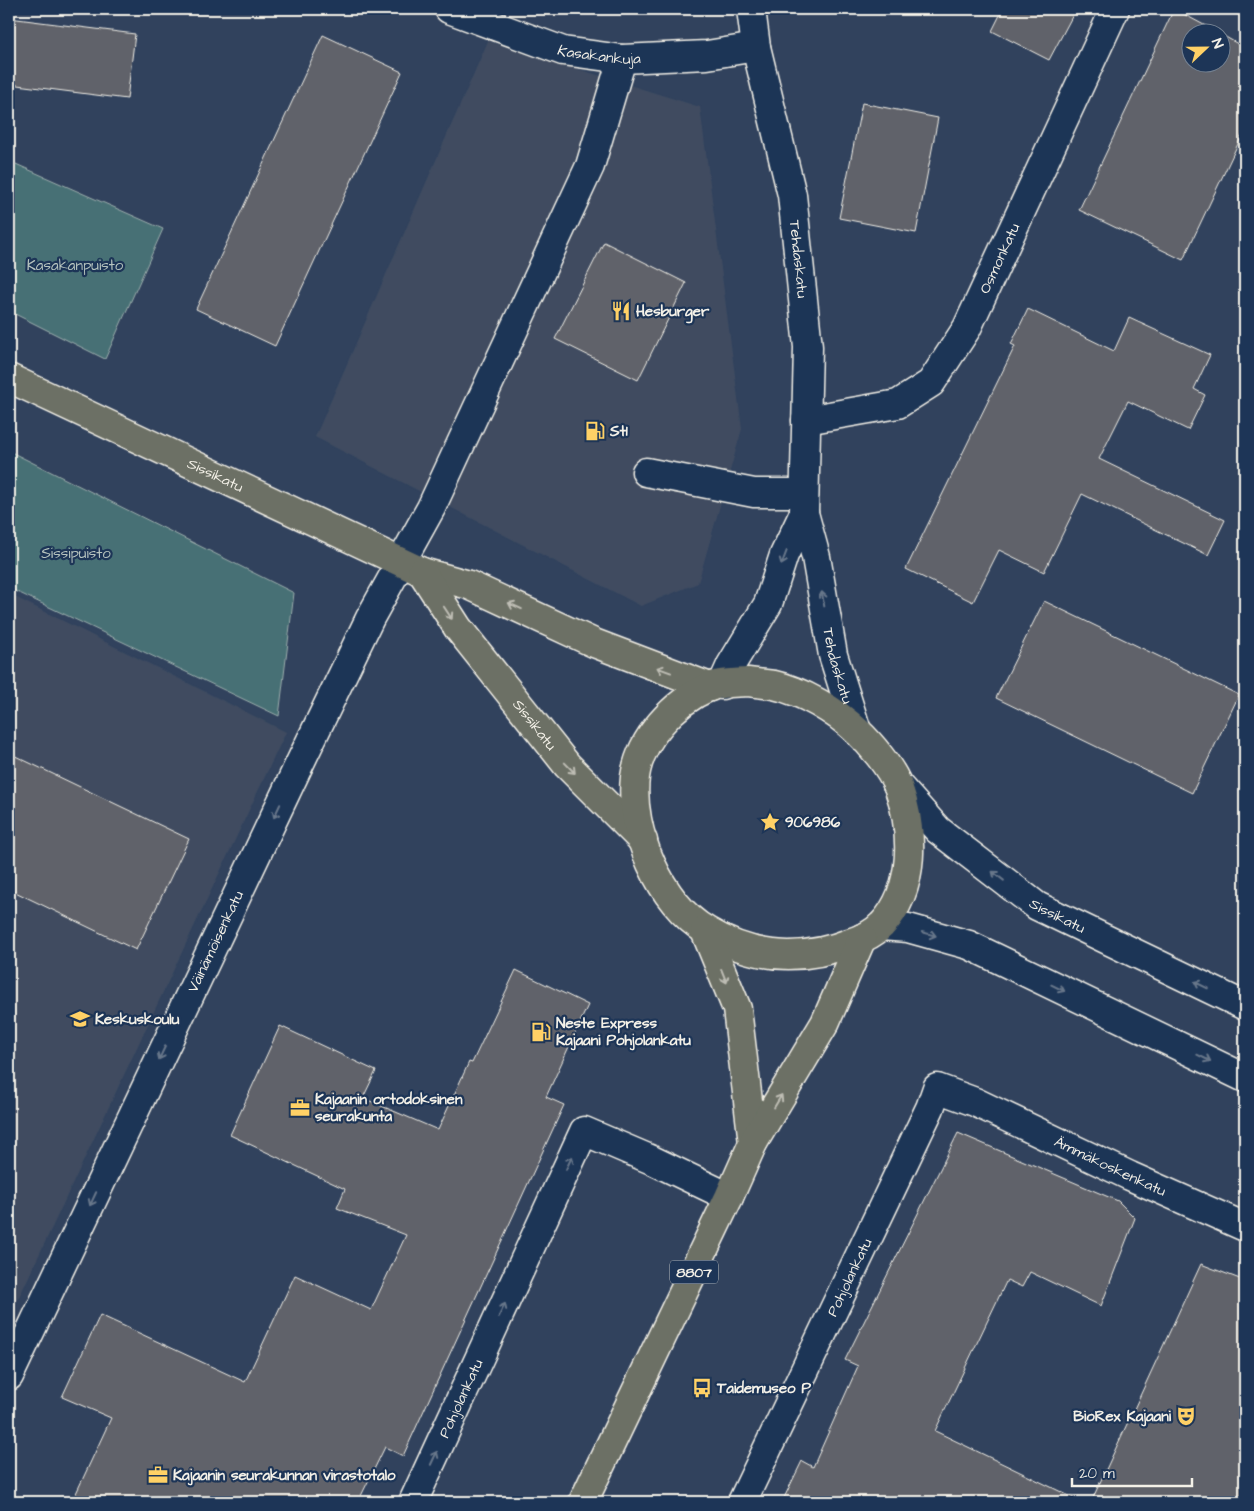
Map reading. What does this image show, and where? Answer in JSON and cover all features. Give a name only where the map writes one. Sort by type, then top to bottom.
[{"type":"main road","name":"Sissikatu","points":[[9,378],[411,567],[469,585],[594,643],[716,686]]},
{"type":"main road","name":"Sissikatu","points":[[411,567],[566,765],[643,841]]},
{"type":"main road","points":[[752,1143],[825,1023],[872,932],[900,899],[908,866],[909,838],[905,811],[897,784],[879,756],[857,730],[825,706],[776,686],[748,682],[716,686],[687,700],[668,714],[652,733],[642,752],[636,776],[635,803],[643,841],[656,876],[681,910],[705,931],[736,946],[771,955],[809,954],[840,947],[872,932]]},
{"type":"main road","points":[[705,931],[737,1009],[752,1143]]},
{"type":"main road","name":"8807","points":[[583,1502],[729,1197],[752,1143]]},
{"type":"street","name":"Kasakankuja","points":[[449,9],[564,52],[622,59],[707,55],[756,47]]},
{"type":"street","name":"Tehdaskatu","points":[[751,9],[756,47],[792,195],[808,347],[804,503],[816,557],[833,655],[857,730]]},
{"type":"street","name":"Osmonkatu","points":[[806,420],[898,404],[931,383],[968,328],[1115,9]]},
{"type":"street","name":"Väinämöisenkatu","points":[[9,1376],[370,618],[411,567],[431,508],[590,166],[622,59]]},
{"type":"street","points":[[646,472],[804,503]]},
{"type":"street","name":"Tehdaskatu","points":[[716,686],[768,604],[804,503]]},
{"type":"street","name":"Sissikatu","points":[[897,784],[938,830],[1037,906],[1245,1006]]},
{"type":"street","points":[[872,932],[908,928],[969,945],[1245,1078]]},
{"type":"street","name":"Pohjolankatu","points":[[742,1502],[930,1108],[937,1088],[975,1102]]},
{"type":"street","name":"Ämmäkoskenkatu","points":[[975,1102],[1130,1176],[1245,1227]]},
{"type":"street","name":"Pohjolankatu","points":[[413,1502],[584,1131],[652,1160],[729,1197]]},
{"type":"shaded area","points":[[488,41],[700,107],[742,429],[698,583],[641,606],[315,437]]},
{"type":"shaded area","name":"Keskuskoulu","points":[[9,594],[286,732],[14,1308],[9,1306]]},
{"type":"green space","name":"Kasakanpuisto","points":[[9,161],[163,229],[105,359],[9,311]]},
{"type":"green space","name":"Sissipuisto","points":[[9,451],[294,593],[279,716],[9,588]]},
{"type":"building","points":[[1003,9],[1076,9],[1049,60],[992,31]]},
{"type":"building","points":[[1174,9],[1198,22],[1182,22],[1182,72],[1232,72],[1232,41],[1245,48],[1245,129],[1183,260],[1079,210]]},
{"type":"building","points":[[9,18],[135,34],[127,99],[9,84]]},
{"type":"building","points":[[323,35],[402,72],[275,346],[196,309]]},
{"type":"building","points":[[862,103],[938,118],[916,233],[839,218]]},
{"type":"building","name":"Hesburger","points":[[604,242],[686,283],[638,380],[555,339]]},
{"type":"building","points":[[1028,309],[1114,351],[1129,318],[1210,355],[1194,389],[1205,395],[1188,430],[1128,401],[1099,459],[1225,520],[1208,555],[1082,494],[1044,572],[999,550],[973,602],[906,569],[1015,346],[1011,344]]},
{"type":"building","points":[[1044,601],[1239,695],[1192,793],[996,698]]},
{"type":"building","points":[[9,753],[189,839],[136,950],[9,889]]},
{"type":"building","points":[[516,970],[588,1005],[546,1097],[564,1105],[403,1456],[385,1447],[358,1502],[72,1502],[111,1418],[62,1397],[100,1315],[245,1382],[295,1275],[371,1310],[406,1235],[337,1208],[345,1189],[230,1135],[280,1026],[376,1071],[363,1098],[438,1130],[469,1062],[472,1063]]},
{"type":"building","points":[[958,1133],[1118,1201],[1135,1218],[1101,1306],[1030,1272],[1022,1287],[1007,1280],[935,1431],[1082,1502],[782,1502],[802,1461],[813,1467],[858,1366],[845,1360]]},
{"type":"building","points":[[1201,1264],[1245,1281],[1245,1502],[1091,1502]]},
{"type":"place","name":"Hesburger","points":[[621,311]]},
{"type":"place","name":"St1","points":[[595,431]]},
{"type":"place","name":"906986","points":[[770,822]]},
{"type":"place","name":"Keskuskoulu","points":[[80,1019]]},
{"type":"place","name":"Neste Express Kajaani Pohjolankatu","points":[[541,1032]]},
{"type":"place","name":"Kajaanin ortodoksinen seurakunta","points":[[300,1108]]},
{"type":"place","name":"Taidemuseo P","points":[[702,1388]]},
{"type":"place","name":"BioRex Kajaani","points":[[1186,1416]]},
{"type":"place","name":"Kajaanin seurakunnan virastotalo","points":[[158,1475]]}]
